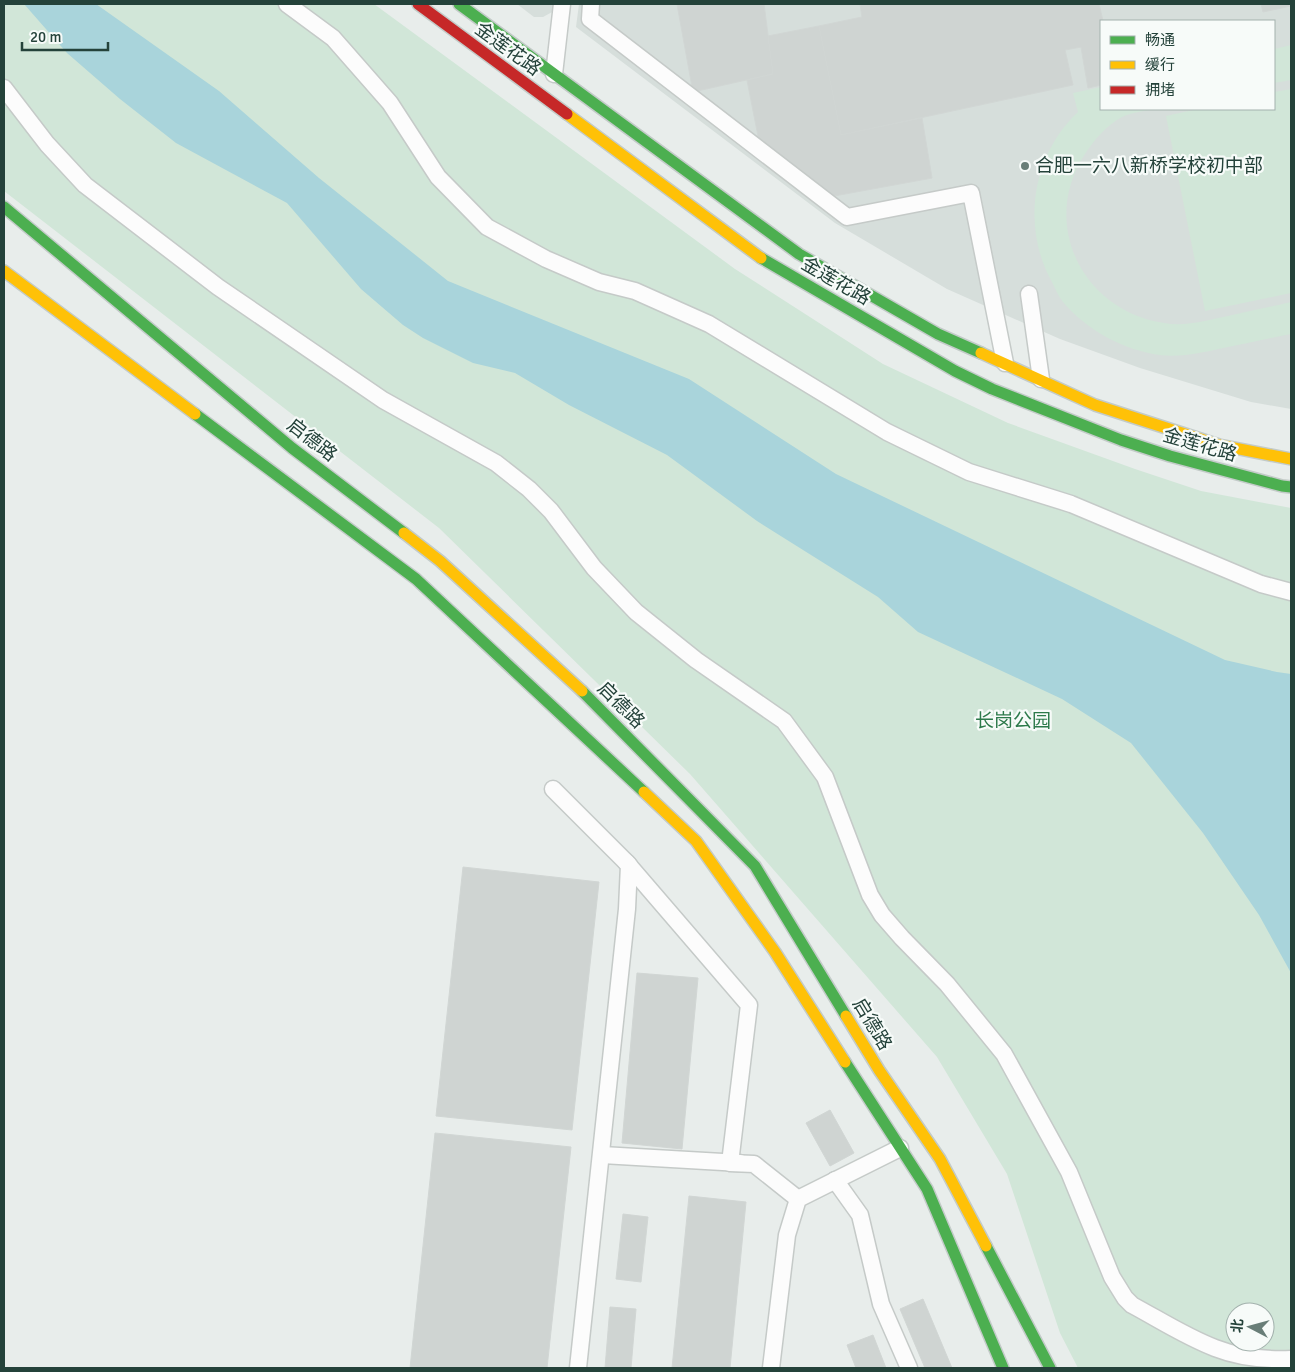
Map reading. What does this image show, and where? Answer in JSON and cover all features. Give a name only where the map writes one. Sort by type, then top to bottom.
[{"type":"main road","name":"金莲花路","points":[[418,4],[763,259],[955,371],[992,389],[1121,440],[1170,456],[1282,486],[1291,486]]},
{"type":"main road","name":"金莲花路","points":[[459,4],[799,254],[938,334],[1006,363],[1095,405],[1219,445],[1291,459]]},
{"type":"main road","name":"启德路","points":[[4,207],[292,448],[440,561],[565,674],[755,866],[879,1070],[940,1159],[1050,1368]]},
{"type":"main road","points":[[4,271],[416,579],[696,841],[775,952],[927,1189],[1003,1368]]},
{"type":"lane","points":[[287,4],[333,38],[390,103],[438,177],[487,226],[546,259],[599,282],[635,291],[709,324],[887,432],[969,472],[1071,504],[1261,584],[1291,592]]},
{"type":"lane","points":[[554,74],[562,4]]},
{"type":"lane","points":[[591,4],[590,19],[847,217],[971,193],[1006,363]]},
{"type":"lane","points":[[4,88],[46,144],[85,185],[218,287],[383,400],[502,468],[529,489],[551,511],[594,568],[636,612],[696,660],[784,721],[825,777],[870,895],[882,915],[947,984],[1004,1054],[1068,1172],[1112,1277],[1125,1298],[1132,1305],[1216,1349],[1279,1360],[1291,1359]]},
{"type":"lane","points":[[1029,294],[1041,379]]},
{"type":"lane","points":[[553,789],[629,865],[749,1006],[730,1162]]},
{"type":"lane","points":[[578,1368],[602,1155],[627,908],[629,865]]},
{"type":"lane","points":[[772,1368],[787,1235],[798,1199],[900,1148]]},
{"type":"lane","points":[[602,1155],[754,1164],[798,1199]]},
{"type":"lane","points":[[835,1180],[860,1215],[881,1304],[909,1368]]},
{"type":"shaded area","points":[[517,4],[554,4],[554,11],[543,17],[534,17]]},
{"type":"shaded area","name":"合肥一六八新桥学校初中部","points":[[579,4],[1291,4],[1291,409],[1251,402],[1140,368],[1060,339],[947,289],[835,223],[576,27]]},
{"type":"green space","name":"长岗公园","points":[[4,4],[374,4],[735,269],[883,364],[1008,423],[1135,469],[1201,491],[1291,508],[1291,1368],[1078,1368],[1060,1333],[1007,1174],[937,1057],[690,774],[439,528],[4,191]]},
{"type":"green space","points":[[1291,45],[1291,80],[1275,83],[1275,49]]},
{"type":"green space","points":[[1100,87],[1100,110],[1150,110],[1126,115],[1116,120],[1106,129],[1085,154],[1072,181],[1067,208],[1068,235],[1077,260],[1091,283],[1111,301],[1135,315],[1172,324],[1188,324],[1291,302],[1291,334],[1200,353],[1172,356],[1162,355],[1140,351],[1115,342],[1092,328],[1072,312],[1057,292],[1042,261],[1034,215],[1036,192],[1041,170],[1050,149],[1062,129],[1078,112],[1073,93]]},
{"type":"green space","points":[[1291,89],[1291,293],[1205,311],[1166,116],[1193,110],[1275,110],[1275,92]]},
{"type":"water","points":[[24,4],[96,4],[219,91],[319,178],[448,281],[689,379],[836,474],[1225,660],[1291,674],[1291,973],[1259,915],[1203,833],[1131,743],[1062,699],[918,632],[878,597],[757,521],[667,455],[569,405],[515,373],[473,363],[423,338],[403,325],[361,289],[287,203],[176,143],[120,99],[67,53]]},
{"type":"building","points":[[677,4],[764,4],[773,74],[693,92]]},
{"type":"building","points":[[860,4],[1099,4],[1103,20],[1100,20],[1100,85],[1088,88],[1081,47],[1065,50],[1073,85],[841,135],[819,26],[862,17]]},
{"type":"building","points":[[1261,4],[1291,4],[1291,6],[1263,12]]},
{"type":"building","points":[[819,26],[841,135],[922,118],[932,178],[834,196],[759,141],[747,80],[773,74],[768,36]]},
{"type":"building","points":[[463,867],[599,882],[572,1130],[436,1116]]},
{"type":"building","points":[[637,973],[698,978],[682,1149],[622,1143]]},
{"type":"building","points":[[830,1110],[854,1153],[830,1166],[806,1123]]},
{"type":"building","points":[[435,1133],[571,1147],[547,1368],[410,1368]]},
{"type":"building","points":[[689,1196],[746,1202],[730,1368],[672,1368]]},
{"type":"building","points":[[623,1214],[648,1217],[641,1282],[616,1279]]},
{"type":"building","points":[[923,1299],[952,1368],[925,1368],[900,1309]]},
{"type":"building","points":[[610,1307],[636,1309],[631,1368],[605,1368]]},
{"type":"building","points":[[873,1335],[886,1368],[856,1368],[847,1345]]},
{"type":"traffic: fast","points":[[459,4],[799,254],[938,334],[981,353]]},
{"type":"traffic: fast","points":[[4,207],[292,448],[404,533]]},
{"type":"traffic: fast","points":[[761,258],[955,371],[992,389],[1121,440],[1170,456],[1291,487]]},
{"type":"traffic: fast","points":[[195,414],[416,579],[644,792]]},
{"type":"traffic: fast","points":[[582,691],[755,866],[846,1016]]},
{"type":"traffic: fast","points":[[845,1062],[927,1189],[1003,1368]]},
{"type":"traffic: fast","points":[[986,1246],[1050,1368]]},
{"type":"traffic: slow","points":[[567,114],[761,258]]},
{"type":"traffic: slow","points":[[4,271],[195,414]]},
{"type":"traffic: slow","points":[[981,353],[1095,405],[1219,445],[1291,459]]},
{"type":"traffic: slow","points":[[404,533],[440,561],[582,691]]},
{"type":"traffic: slow","points":[[644,792],[696,841],[775,952],[845,1062]]},
{"type":"traffic: slow","points":[[846,1016],[879,1070],[940,1159],[986,1246]]},
{"type":"traffic: jam","points":[[418,4],[567,114]]},
{"type":"place","name":"合肥一六八新桥学校初中部","points":[[1025,166]]}]
